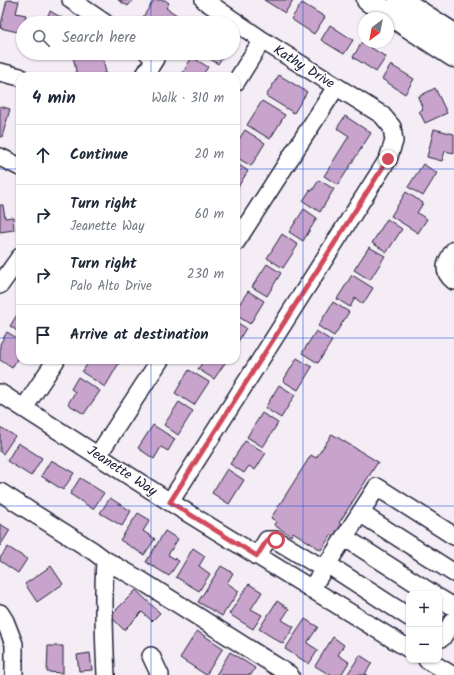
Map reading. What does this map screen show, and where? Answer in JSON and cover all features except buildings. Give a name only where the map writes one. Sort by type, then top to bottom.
[{"type":"main road","points":[[368,0],[454,56]]},
{"type":"main road","points":[[400,0],[454,36]]},
{"type":"street","points":[[71,0],[95,16]]},
{"type":"street","name":"Kathy Drive","points":[[204,0],[227,16]]},
{"type":"street","name":"Kathy Drive","points":[[170,502],[388,159],[394,141],[392,127],[382,115],[240,25]]},
{"type":"street","points":[[240,76],[262,40]]},
{"type":"street","points":[[147,72],[155,60]]},
{"type":"street","points":[[0,72],[16,76]]},
{"type":"street","points":[[240,236],[336,87]]},
{"type":"street","points":[[0,156],[16,165]]},
{"type":"street","points":[[454,250],[448,259],[446,269],[447,274],[454,281]]},
{"type":"street","points":[[0,285],[16,263]]},
{"type":"street","points":[[24,408],[53,364]]},
{"type":"street","points":[[98,456],[157,364]]},
{"type":"street","name":"Jeanette Way","points":[[0,393],[170,502],[406,647]]},
{"type":"street","points":[[310,589],[326,567],[377,487],[454,536]]},
{"type":"street","points":[[0,492],[105,560],[290,675]]},
{"type":"street","points":[[360,513],[454,574]]},
{"type":"street","points":[[344,537],[428,591]]},
{"type":"street","points":[[257,556],[267,540],[276,540],[326,567],[406,615]]},
{"type":"street","points":[[105,560],[103,587],[106,675]]},
{"type":"street","points":[[442,600],[454,607]]},
{"type":"street","points":[[0,613],[5,621],[14,644],[14,675]]},
{"type":"street","points":[[442,638],[454,619]]},
{"type":"street","points":[[151,656],[160,675]]},
{"type":"street","points":[[432,663],[452,675]]},
{"type":"route","points":[[276,540],[267,540],[257,556],[170,502],[388,159]]}]
